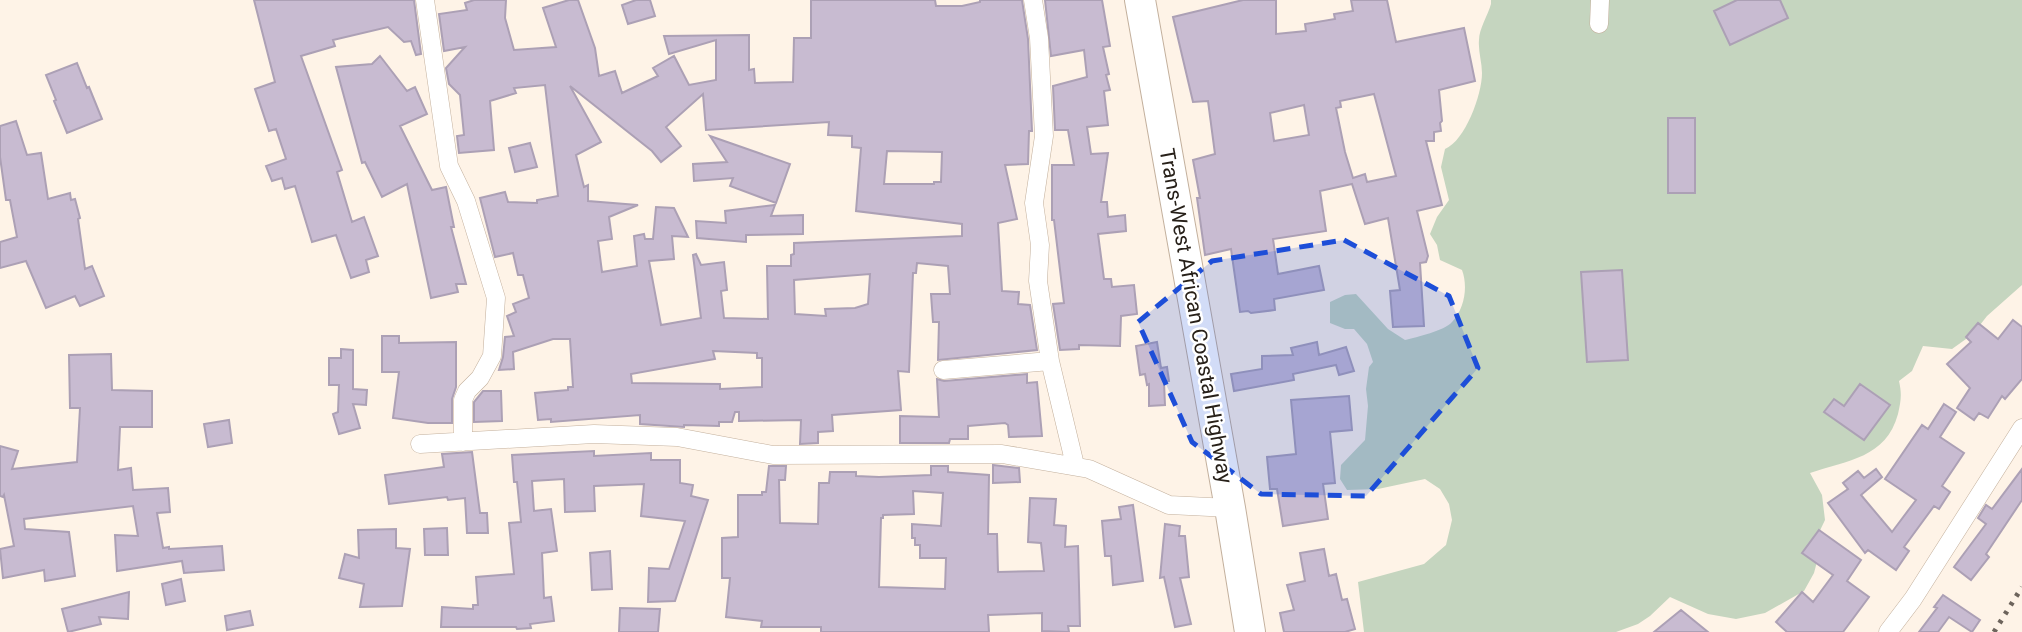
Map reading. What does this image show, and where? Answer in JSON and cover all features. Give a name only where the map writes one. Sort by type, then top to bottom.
[{"type":"highway","name":"Trans-West African Coastal Highway","points":[[1140,0],[1250,632]]},
{"type":"street","points":[[425,0],[449,166],[466,201],[496,298],[492,356],[463,400],[463,442]]},
{"type":"street","points":[[1033,0],[1039,38],[1044,136],[1034,203],[1040,245],[1038,281],[1050,362],[1074,466]]},
{"type":"street","points":[[1599,24],[1600,0]]},
{"type":"street","points":[[943,370],[1050,362]]},
{"type":"street","points":[[1888,632],[1913,599],[2022,428]]},
{"type":"street","points":[[420,443],[594,434],[677,438],[773,455],[1003,454],[1089,469],[1169,505],[1230,508]]},
{"type":"highlighted area","points":[[1344,240],[1449,296],[1478,368],[1366,496],[1261,494],[1192,442],[1138,322],[1212,261]]},
{"type":"green space","points":[[1491,0],[2022,0],[2022,285],[1987,316],[1973,334],[1952,349],[1923,346],[1912,371],[1899,381],[1901,390],[1898,414],[1885,440],[1875,449],[1810,473],[1822,495],[1825,520],[1814,543],[1819,554],[1814,573],[1804,591],[1765,613],[1736,619],[1708,614],[1670,597],[1638,624],[1616,632],[1364,632],[1358,582],[1424,564],[1446,545],[1452,520],[1449,504],[1440,489],[1425,479],[1378,489],[1347,490],[1340,479],[1341,465],[1365,440],[1368,406],[1366,389],[1369,367],[1373,362],[1367,344],[1354,329],[1345,329],[1330,323],[1330,302],[1345,295],[1356,294],[1388,329],[1405,340],[1443,328],[1452,322],[1460,310],[1465,290],[1462,270],[1440,260],[1437,245],[1430,234],[1437,217],[1449,200],[1441,167],[1445,149],[1459,137],[1471,116],[1479,93],[1482,73],[1479,36]]},
{"type":"building","points":[[254,0],[414,0],[421,54],[416,55],[411,41],[404,42],[388,27],[333,40],[335,46],[301,56],[342,170],[337,172],[352,222],[364,217],[378,256],[366,260],[369,272],[351,278],[336,235],[312,242],[295,186],[285,189],[282,178],[272,181],[266,166],[286,159],[276,129],[269,131],[255,89],[275,82]]},
{"type":"building","points":[[474,0],[506,0],[505,18],[514,50],[556,47],[543,8],[578,0],[595,48],[599,76],[615,71],[622,93],[658,76],[653,68],[674,56],[689,85],[716,80],[716,40],[669,54],[664,36],[749,35],[749,70],[754,69],[755,83],[793,82],[794,38],[811,38],[811,0],[935,0],[936,6],[962,6],[980,0],[1022,0],[1028,39],[1032,131],[1029,131],[1028,164],[1005,165],[1017,219],[998,223],[1002,291],[1019,292],[1018,304],[1030,305],[1037,350],[938,360],[939,322],[933,322],[931,294],[950,294],[948,266],[917,263],[916,273],[913,273],[909,372],[898,371],[901,410],[832,415],[833,431],[818,432],[818,443],[800,444],[801,420],[739,421],[739,412],[735,412],[732,422],[719,422],[719,426],[640,424],[640,415],[551,422],[551,419],[538,420],[535,393],[568,390],[568,387],[573,387],[570,339],[553,339],[513,352],[514,369],[499,370],[505,337],[514,336],[507,316],[516,312],[513,304],[529,298],[523,275],[518,275],[513,253],[495,257],[480,198],[505,192],[508,202],[537,203],[537,200],[558,196],[545,85],[514,88],[516,93],[490,101],[494,150],[459,153],[457,136],[464,135],[460,95],[449,84],[446,68],[465,47],[444,51],[439,14],[467,10],[465,3]],"holes":[[[570,86],[652,151],[661,162],[681,146],[666,127],[703,94],[706,130],[829,122],[828,135],[852,136],[852,147],[861,148],[856,211],[962,224],[962,236],[794,243],[791,266],[767,266],[768,319],[724,318],[721,291],[727,290],[724,262],[701,265],[696,254],[693,255],[701,318],[661,325],[649,261],[674,259],[672,236],[688,237],[674,208],[656,207],[653,239],[645,239],[644,234],[634,236],[637,266],[602,272],[598,241],[612,239],[609,217],[638,205],[588,201],[588,185],[584,187],[576,155],[601,142]],[[887,151],[942,152],[941,182],[884,184]],[[870,274],[868,304],[855,308],[825,309],[826,316],[795,314],[794,280]],[[713,351],[757,353],[757,358],[762,358],[762,387],[720,389],[720,384],[632,383],[631,374],[715,359]]]},
{"type":"building","points":[[636,0],[650,0],[655,16],[628,24],[622,5]]},
{"type":"building","points":[[1045,0],[1102,0],[1110,46],[1103,47],[1109,74],[1106,75],[1110,90],[1104,91],[1108,125],[1087,127],[1091,154],[1108,153],[1101,202],[1107,202],[1108,217],[1125,215],[1126,231],[1098,234],[1104,279],[1111,279],[1112,287],[1134,285],[1137,314],[1121,316],[1120,346],[1079,345],[1079,349],[1060,350],[1053,304],[1064,303],[1052,220],[1052,165],[1074,165],[1068,130],[1055,130],[1053,86],[1087,77],[1084,50],[1051,56]]},
{"type":"building","points":[[1243,0],[1276,0],[1276,34],[1306,31],[1305,24],[1335,19],[1334,14],[1353,11],[1351,0],[1387,0],[1396,42],[1464,28],[1475,81],[1439,90],[1441,131],[1434,132],[1434,141],[1426,141],[1442,205],[1417,211],[1428,256],[1426,262],[1420,263],[1424,326],[1393,327],[1390,291],[1400,290],[1388,218],[1365,224],[1352,184],[1320,191],[1326,231],[1273,239],[1278,274],[1319,266],[1324,290],[1274,299],[1275,310],[1240,312],[1231,249],[1205,255],[1197,198],[1200,198],[1193,160],[1215,154],[1208,101],[1193,102],[1173,17]],"holes":[[[1374,94],[1396,176],[1367,182],[1365,174],[1353,178],[1336,108],[1341,107],[1340,101]],[[1304,105],[1309,135],[1274,141],[1270,113]]]},
{"type":"building","points":[[1737,0],[1780,0],[1788,18],[1730,45],[1714,11]]},
{"type":"building","points":[[380,56],[407,91],[415,87],[427,114],[400,126],[432,190],[446,187],[454,227],[451,227],[466,284],[456,284],[458,292],[431,298],[407,184],[382,197],[365,162],[362,163],[336,67],[372,64]]},
{"type":"building","points":[[77,63],[102,119],[67,133],[46,75]]},
{"type":"building","points":[[1668,118],[1695,118],[1695,193],[1668,193]]},
{"type":"building","points":[[16,121],[27,155],[41,153],[48,199],[70,193],[71,200],[75,199],[80,218],[85,269],[92,266],[104,296],[80,306],[75,296],[46,308],[26,261],[0,268],[0,242],[17,237],[10,200],[6,200],[0,157],[0,126]]},
{"type":"building","points":[[710,136],[790,164],[776,203],[730,186],[733,178],[694,181],[693,164],[727,162]]},
{"type":"building","points":[[530,143],[537,167],[515,172],[509,148]]},
{"type":"building","points":[[775,205],[771,216],[803,215],[803,234],[746,235],[746,242],[697,238],[696,221],[726,223],[725,211]]},
{"type":"building","points":[[1622,270],[1628,360],[1587,362],[1581,272]]},
{"type":"building","points":[[2013,320],[2022,327],[2022,379],[2005,399],[2002,396],[1988,418],[1979,413],[1974,420],[1957,408],[1970,388],[1947,364],[1971,342],[1966,337],[1978,323],[1998,339]]},
{"type":"building","points":[[382,336],[399,336],[399,343],[456,342],[456,387],[452,399],[452,423],[393,418],[399,372],[382,372]]},
{"type":"building","points":[[1157,342],[1161,368],[1167,367],[1169,381],[1164,382],[1165,405],[1149,406],[1149,384],[1147,385],[1145,374],[1140,375],[1136,346]]},
{"type":"building","points":[[1317,342],[1319,355],[1346,347],[1354,371],[1339,375],[1336,365],[1293,374],[1294,380],[1234,391],[1231,374],[1262,369],[1262,356],[1293,355],[1291,348]]},
{"type":"building","points":[[341,349],[353,350],[353,389],[367,390],[366,405],[353,404],[360,428],[339,434],[333,414],[338,412],[339,385],[329,385],[329,358],[341,358]]},
{"type":"building","points":[[111,354],[112,390],[152,391],[152,427],[120,427],[118,470],[131,468],[133,490],[168,488],[170,512],[157,513],[163,548],[222,546],[224,570],[184,573],[182,561],[117,571],[115,535],[138,536],[133,506],[24,519],[25,529],[69,532],[75,576],[45,581],[44,570],[3,578],[0,549],[14,546],[4,495],[0,496],[0,446],[18,451],[12,469],[77,462],[80,408],[70,408],[69,355]]},
{"type":"building","points":[[1027,374],[1027,383],[1037,382],[1042,436],[1009,437],[1008,425],[1005,423],[968,426],[968,439],[950,439],[949,443],[900,443],[900,416],[939,417],[937,379],[944,381]]},
{"type":"building","points":[[1860,384],[1890,405],[1864,440],[1824,412],[1834,399],[1844,406]]},
{"type":"building","points":[[483,391],[501,391],[502,421],[474,422],[474,402]]},
{"type":"building","points":[[1349,396],[1352,430],[1330,432],[1335,483],[1323,484],[1328,519],[1283,526],[1277,489],[1270,489],[1267,457],[1296,454],[1291,400]]},
{"type":"building","points":[[1944,404],[1956,412],[1940,437],[1964,453],[1942,486],[1950,492],[1939,509],[1934,506],[1904,547],[1909,551],[1896,570],[1868,550],[1865,553],[1828,503],[1848,489],[1843,483],[1858,471],[1864,478],[1876,469],[1882,477],[1861,495],[1892,532],[1916,500],[1885,479],[1922,425],[1928,429]]},
{"type":"building","points":[[229,420],[232,443],[208,447],[204,424]]},
{"type":"building","points":[[594,451],[594,456],[651,453],[651,460],[680,460],[680,483],[693,485],[691,496],[708,500],[675,601],[648,602],[649,568],[669,569],[685,521],[641,516],[644,484],[594,486],[595,511],[565,512],[564,479],[532,481],[534,511],[551,509],[557,551],[542,553],[544,598],[551,597],[554,621],[530,624],[531,628],[517,629],[441,627],[442,607],[473,609],[473,605],[478,605],[476,577],[514,574],[509,523],[521,522],[512,455]]},
{"type":"building","points":[[472,452],[480,513],[487,513],[488,533],[467,533],[465,498],[448,500],[447,497],[389,504],[385,475],[444,467],[442,454]]},
{"type":"building","points":[[993,465],[1019,468],[1020,482],[993,483]]},
{"type":"building","points":[[769,466],[786,466],[785,480],[779,480],[780,523],[818,524],[819,483],[829,483],[830,472],[856,472],[856,476],[879,477],[931,475],[931,466],[948,466],[948,472],[989,475],[988,534],[997,534],[998,572],[1044,571],[1041,543],[1028,542],[1030,498],[1056,499],[1054,525],[1066,526],[1065,547],[1078,546],[1080,626],[1068,626],[1069,632],[1042,631],[1042,613],[988,615],[989,632],[821,632],[821,627],[761,627],[762,621],[726,617],[730,578],[722,578],[722,538],[738,537],[738,495],[762,495],[762,492],[766,492]],"holes":[[[913,491],[943,493],[941,526],[912,524],[912,538],[915,538],[915,545],[920,545],[920,558],[946,558],[945,589],[879,587],[883,515],[914,514]]]},
{"type":"building","points":[[2022,469],[2022,500],[1986,554],[1989,557],[1971,580],[1954,567],[1986,524],[1978,518],[1986,505],[1992,509]]},
{"type":"building","points":[[1133,505],[1143,581],[1113,585],[1111,556],[1105,556],[1102,521],[1121,519],[1119,507]]},
{"type":"building","points":[[1165,524],[1180,526],[1179,536],[1185,536],[1189,577],[1180,578],[1191,624],[1175,627],[1164,577],[1160,578]]},
{"type":"building","points":[[447,528],[448,555],[425,555],[424,529]]},
{"type":"building","points":[[396,529],[396,548],[410,549],[402,606],[360,607],[364,584],[339,578],[345,554],[359,558],[358,530]]},
{"type":"building","points":[[1819,530],[1861,560],[1847,581],[1869,597],[1843,632],[1787,632],[1776,622],[1802,592],[1813,602],[1833,575],[1802,553]]},
{"type":"building","points":[[1324,549],[1329,576],[1336,574],[1342,600],[1347,599],[1355,629],[1345,632],[1284,632],[1280,613],[1294,610],[1287,585],[1305,581],[1300,553]]},
{"type":"building","points":[[610,551],[612,589],[592,590],[590,553]]},
{"type":"building","points":[[181,579],[185,601],[166,605],[162,584]]},
{"type":"building","points":[[129,592],[128,619],[99,617],[101,624],[68,632],[62,609]]},
{"type":"building","points":[[1943,595],[1980,620],[1972,632],[1949,617],[1938,632],[1919,632]]},
{"type":"building","points":[[620,608],[660,609],[658,632],[619,632]]},
{"type":"building","points":[[1681,610],[1708,632],[1654,632]]},
{"type":"building","points":[[250,611],[253,625],[227,630],[225,616]]},
{"type":"railway","points":[[1994,632],[2022,587]]}]
